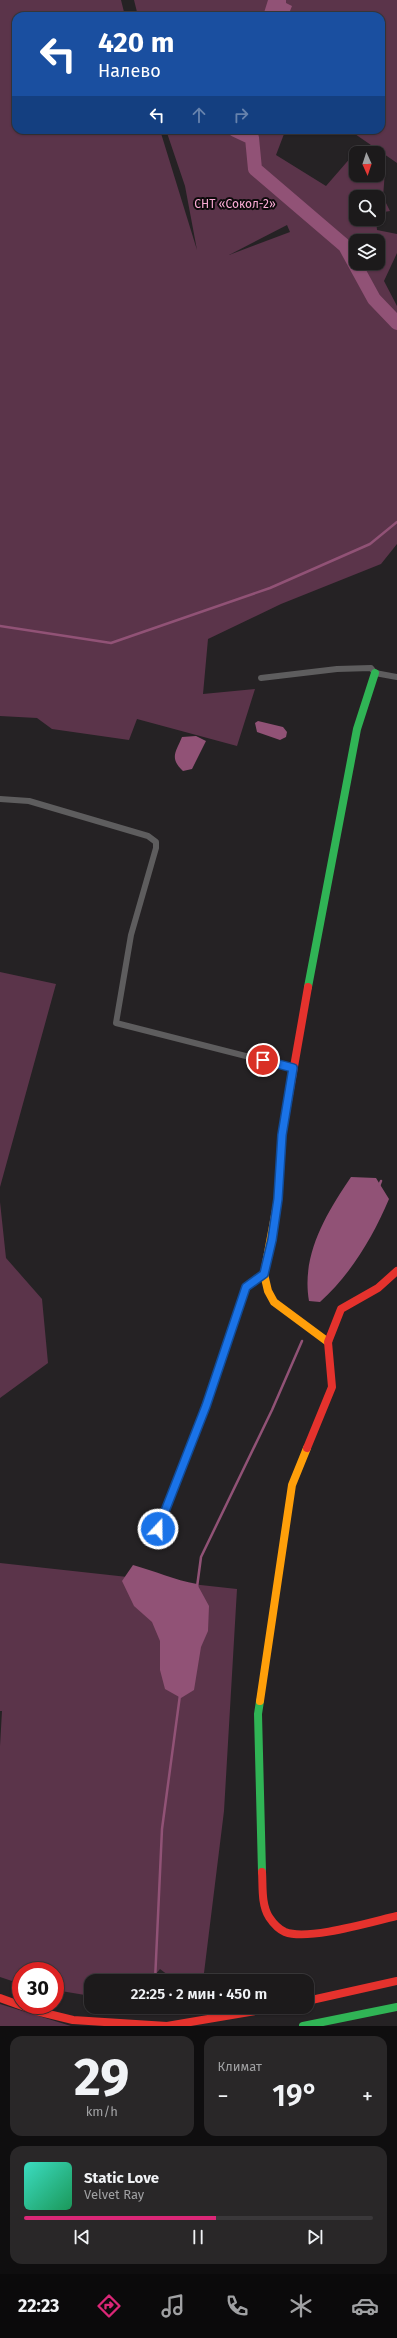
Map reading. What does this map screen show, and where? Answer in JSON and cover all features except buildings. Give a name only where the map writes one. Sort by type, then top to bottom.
[{"type":"main road","points":[[328,1342],[274,1302],[268,1291],[264,1274],[272,1240],[278,1199],[282,1135],[293,1068],[357,729],[375,673]]},
{"type":"main road","points":[[397,1271],[378,1288],[341,1309],[328,1342],[332,1387],[292,1485],[258,1714],[259,1802],[264,1902],[269,1918],[275,1925],[285,1932],[297,1935],[313,1934],[397,1916]]},
{"type":"main road","points":[[314,1999],[397,1981]]},
{"type":"main road","points":[[0,1998],[40,2012],[73,2020],[167,2026],[238,2014]]},
{"type":"main road","points":[[302,2026],[397,2006]]},
{"type":"street","points":[[261,678],[337,669],[371,668],[375,673],[397,676]]},
{"type":"street","points":[[0,799],[29,801],[148,836],[156,842],[156,848],[130,935],[116,1023],[293,1068]]},
{"type":"street","points":[[158,1529],[206,1406],[246,1287],[264,1274]]},
{"type":"green space","name":"СНТ «Сокол-2»","points":[[0,0],[121,0],[124,12],[12,12],[12,134],[161,134],[197,250],[185,186],[167,134],[284,134],[276,155],[326,186],[349,160],[349,182],[384,182],[384,190],[349,190],[349,226],[377,226],[377,230],[397,234],[397,253],[384,281],[397,306],[397,544],[381,564],[281,604],[208,639],[203,694],[255,689],[237,746],[137,719],[129,740],[52,729],[37,718],[0,716]],"holes":[[[287,225],[290,232],[229,255]]]},
{"type":"green space","points":[[134,0],[397,0],[397,163],[385,155],[385,146],[372,146],[355,134],[385,134],[385,12],[137,12]]},
{"type":"green space","points":[[385,201],[390,211],[385,212]]},
{"type":"green space","points":[[0,972],[56,984],[0,1187]]},
{"type":"green space","points":[[0,1202],[6,1258],[42,1299],[48,1363],[0,1398]]},
{"type":"green space","points":[[0,1563],[237,1589],[224,1811],[204,1974],[167,1974],[160,1969],[156,1974],[84,1974],[84,1995],[64,1992],[64,1962],[12,1962],[12,1981],[0,1977],[0,1746],[2,1711],[0,1711]]},
{"type":"green space","points":[[0,2004],[12,2008],[12,2014],[32,2014],[71,2026],[0,2026]]},
{"type":"shaded area","points":[[268,0],[286,0],[286,3],[292,6],[290,12],[264,12]]},
{"type":"shaded area","points":[[258,721],[283,727],[287,732],[286,737],[280,740],[257,732],[255,723]]},
{"type":"shaded area","points":[[196,736],[206,741],[192,769],[183,771],[176,762],[176,751],[182,737]]},
{"type":"shaded area","points":[[351,1177],[376,1178],[389,1199],[368,1241],[342,1279],[320,1302],[309,1301],[307,1284],[312,1251],[325,1220]]},
{"type":"shaded area","points":[[133,1565],[197,1584],[209,1606],[208,1631],[201,1647],[194,1690],[181,1698],[165,1689],[160,1670],[160,1641],[152,1622],[134,1606],[122,1581]]},
{"type":"waterway","points":[[244,134],[252,138],[255,169],[345,246],[374,299],[397,323]]},
{"type":"waterway","points":[[0,626],[111,643],[270,588],[370,544],[397,522]]},
{"type":"waterway","points":[[379,1186],[381,1181]]},
{"type":"waterway","points":[[197,1587],[201,1557],[272,1410],[302,1341]]},
{"type":"waterway","points":[[155,1974],[162,1829],[180,1695]]},
{"type":"traffic: fast","points":[[308,987],[357,729],[375,673]]},
{"type":"traffic: fast","points":[[260,1701],[258,1714],[262,1872]]},
{"type":"traffic: fast","points":[[303,2026],[397,2007]]},
{"type":"traffic: slow","points":[[281,1156],[278,1199],[264,1274],[268,1291],[274,1302],[328,1342]]},
{"type":"traffic: slow","points":[[260,1701],[292,1485],[307,1448]]},
{"type":"traffic: jam","points":[[281,1156],[282,1135],[308,987]]},
{"type":"traffic: jam","points":[[307,1448],[332,1387],[328,1342],[341,1309],[378,1288],[397,1271]]},
{"type":"traffic: jam","points":[[262,1872],[263,1895],[266,1912],[274,1924],[285,1932],[309,1934],[340,1930],[397,1916]]},
{"type":"traffic: jam","points":[[314,1999],[397,1981]]},
{"type":"traffic: jam","points":[[0,1998],[36,2011],[73,2020],[167,2026]]},
{"type":"traffic: jam","points":[[167,2026],[238,2014]]},
{"type":"route","points":[[158,1529],[206,1406],[246,1287],[264,1274],[272,1240],[278,1199],[282,1135],[293,1068],[263,1060]]}]
